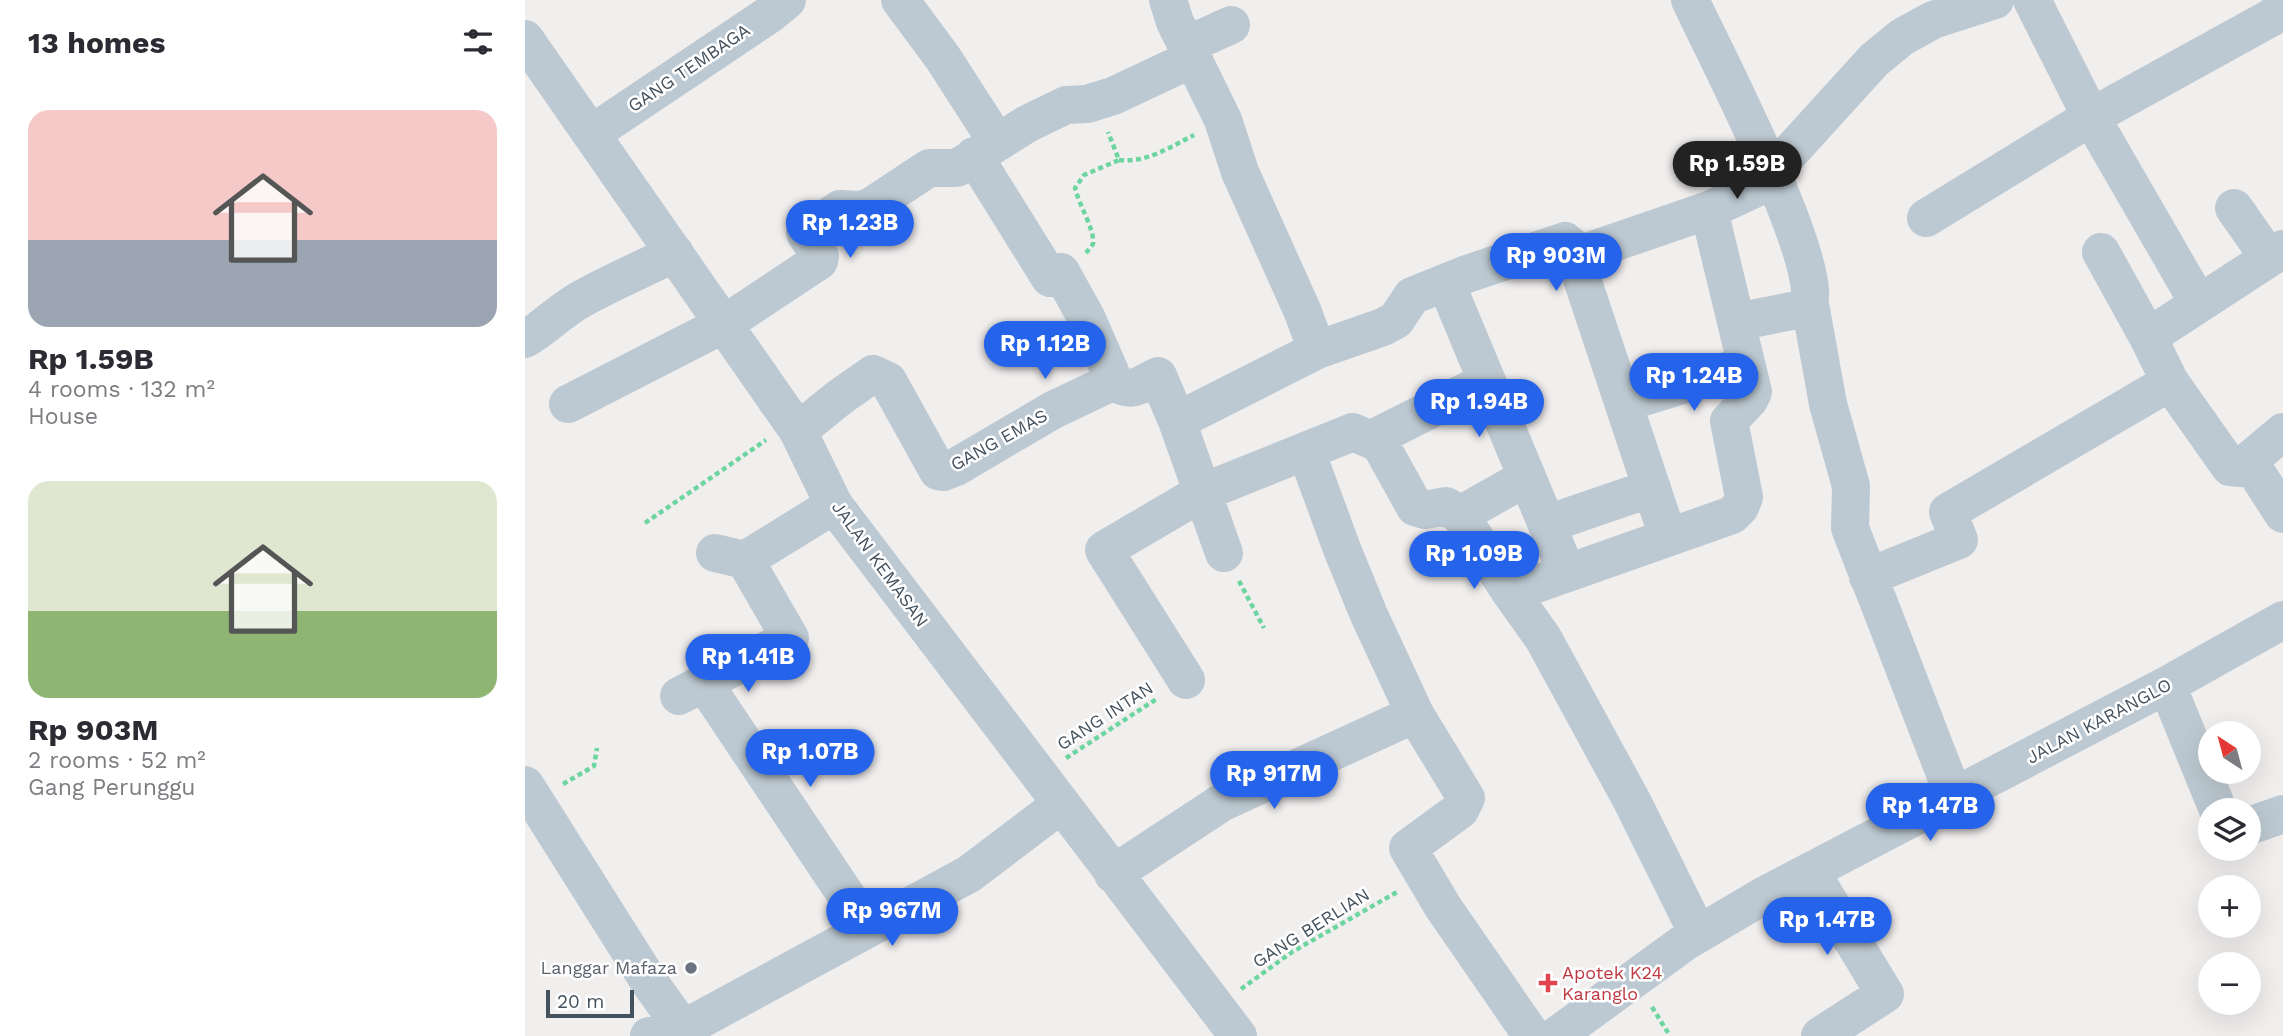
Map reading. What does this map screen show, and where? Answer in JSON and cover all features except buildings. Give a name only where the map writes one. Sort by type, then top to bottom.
[{"type":"street","name":"GANG TEMBAGA","points":[[590,134],[787,0]]},
{"type":"street","points":[[900,0],[943,58],[1050,278],[1061,272],[1087,319],[1114,381]]},
{"type":"street","points":[[1168,0],[1175,22],[1223,120],[1240,173],[1302,310],[1317,351]]},
{"type":"street","points":[[1690,0],[1771,171],[1801,246],[1828,404],[1851,486],[1850,528],[1954,797]]},
{"type":"street","points":[[1575,256],[1709,210],[1756,188],[1874,60],[1902,37],[1933,20],[1944,7],[1995,0]]},
{"type":"street","points":[[2032,0],[2091,117],[2199,304]]},
{"type":"street","points":[[1926,218],[2091,117],[2276,15],[2283,0]]},
{"type":"street","points":[[568,404],[724,324],[819,261],[820,256],[805,233],[840,209],[861,210],[870,207],[929,168],[957,167],[1066,104],[1094,102],[1112,96],[1231,25]]},
{"type":"street","name":"JALAN KEMASAN","points":[[525,39],[795,427],[834,505],[1226,1022]]},
{"type":"street","points":[[2148,337],[2276,253],[2234,208]]},
{"type":"street","points":[[1510,593],[1732,515],[1740,507],[1744,498],[1729,421],[1753,392],[1709,210]]},
{"type":"street","points":[[1177,421],[1317,351],[1383,327],[1396,320],[1412,296],[1565,241],[1571,246],[1575,256],[1668,537]]},
{"type":"street","points":[[2101,252],[2170,382],[2230,467],[2240,468],[2283,432]]},
{"type":"street","points":[[525,339],[581,300],[675,253]]},
{"type":"street","points":[[1446,283],[1567,573]]},
{"type":"street","points":[[1736,322],[1807,308],[1810,304]]},
{"type":"street","points":[[1624,403],[1747,365]]},
{"type":"street","name":"GANG EMAS","points":[[795,427],[873,374],[878,374],[888,381],[938,471],[943,472],[1053,410],[1114,381],[1127,389],[1158,376],[1224,553]]},
{"type":"street","points":[[1372,439],[1487,381]]},
{"type":"street","points":[[1868,577],[1959,540],[1948,512],[2170,382]]},
{"type":"street","points":[[1186,680],[1104,550],[1201,493],[1353,432],[1372,439],[1380,444],[1415,507],[1425,510],[1446,506],[1460,515],[1510,593],[1543,638],[1632,801],[1698,934]]},
{"type":"street","points":[[1306,451],[1342,549],[1415,714],[1466,798],[1460,810],[1409,845],[1410,852],[1424,877],[1532,1036]]},
{"type":"street","points":[[2249,461],[2283,514]]},
{"type":"street","points":[[1460,515],[1527,477]]},
{"type":"street","points":[[1547,524],[1651,488]]},
{"type":"street","points":[[834,505],[730,557],[790,638],[692,689],[868,928]]},
{"type":"street","name":"JALAN KARANGLO","points":[[1556,1036],[1698,934],[2167,685],[2283,620]]},
{"type":"street","points":[[2167,685],[2213,798]]},
{"type":"street","points":[[1113,874],[1220,803],[1415,714]]},
{"type":"street","points":[[530,793],[650,983],[666,1032],[969,874],[1049,791]]},
{"type":"street","points":[[2261,821],[2283,814]]},
{"type":"street","points":[[1811,872],[1885,994],[1820,1036]]},
{"type":"path","points":[[1094,102],[1119,160]]},
{"type":"path","points":[[1061,272],[1093,244],[1093,231],[1086,220],[1075,188],[1084,175],[1119,160],[1133,160],[1156,154],[1223,120]]},
{"type":"path","points":[[645,523],[795,427]]},
{"type":"path","points":[[1224,553],[1264,628]]},
{"type":"path","name":"GANG INTAN","points":[[1049,791],[1186,680]]},
{"type":"path","points":[[530,793],[594,766],[597,748]]},
{"type":"path","name":"GANG BERLIAN","points":[[1226,1022],[1292,952],[1424,877]]},
{"type":"place","name":"Langgar Mafaza","points":[[691,968]]},
{"type":"place","name":"Apotek K24 Karanglo","points":[[1548,983]]}]
